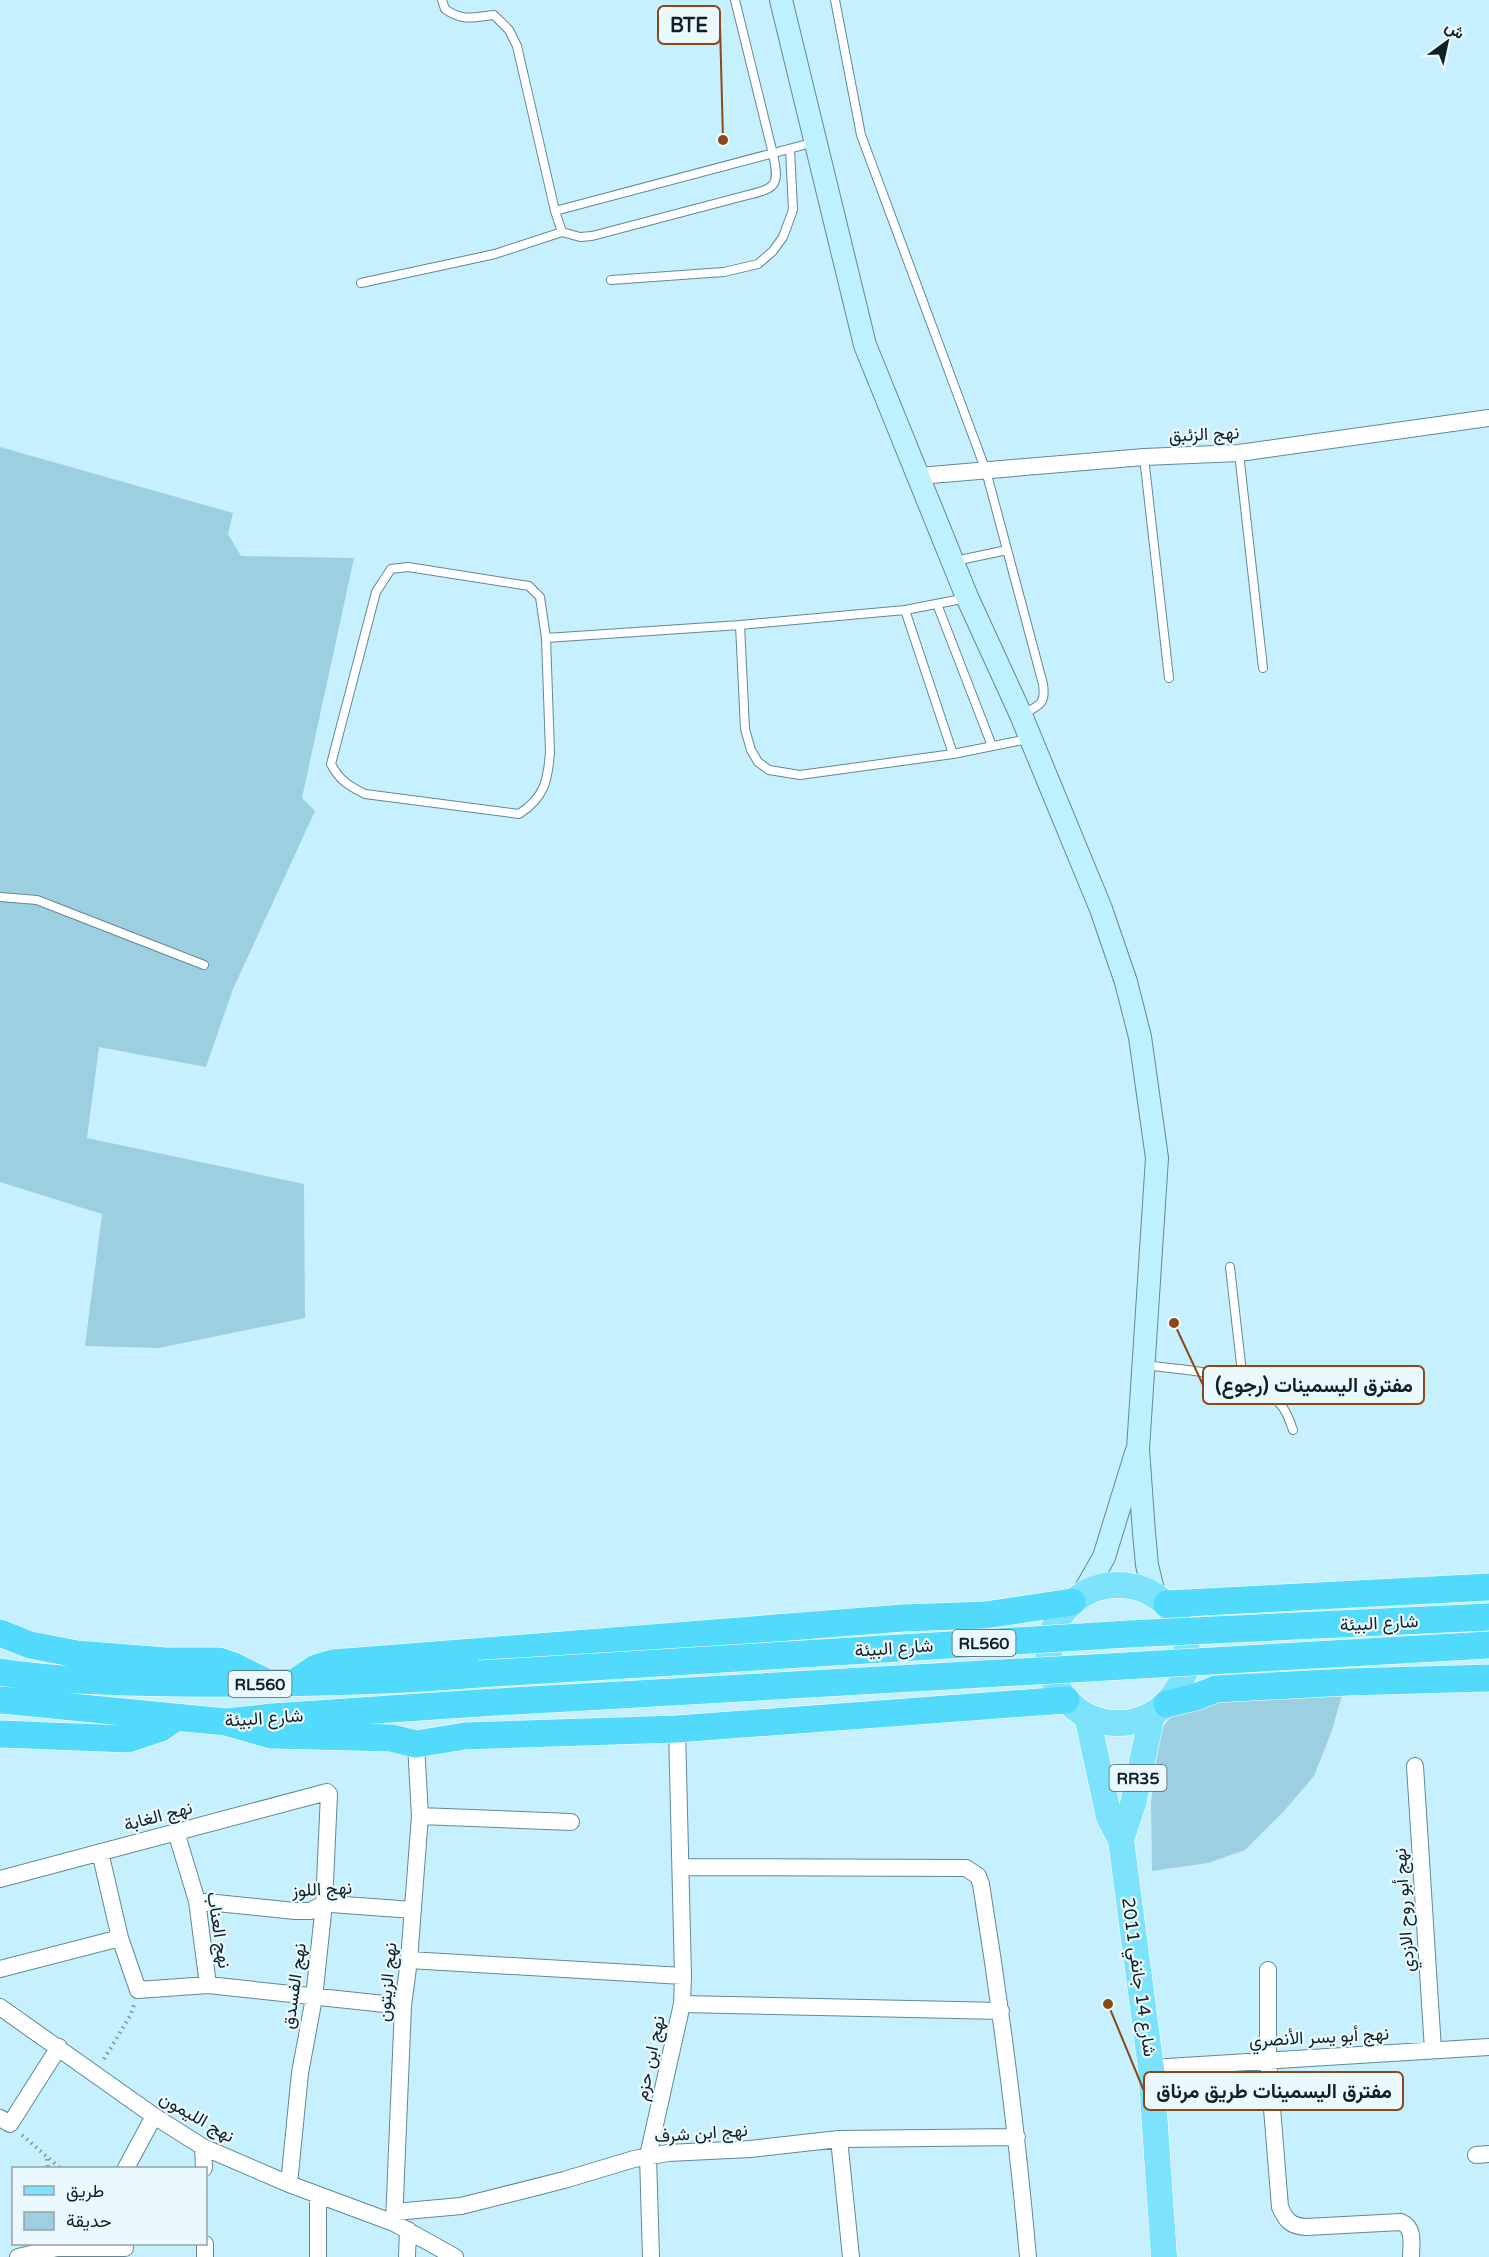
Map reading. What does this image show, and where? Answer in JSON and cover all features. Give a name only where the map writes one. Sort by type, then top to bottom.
[{"type":"highway","points":[[1161,1599],[1489,1587]]},
{"type":"highway","points":[[0,1633],[30,1646],[77,1654],[166,1661],[219,1661],[282,1683],[333,1663],[903,1618],[985,1615],[1077,1598]]},
{"type":"highway","name":"شارع البيئة","points":[[282,1683],[416,1679],[1128,1634],[1489,1617]]},
{"type":"highway","name":"شارع البيئة","points":[[0,1700],[174,1719],[226,1722],[480,1703],[1489,1645]]},
{"type":"highway","name":"RL560","points":[[0,1672],[40,1678],[282,1683]]},
{"type":"highway","points":[[1160,1709],[1216,1689],[1489,1678]]},
{"type":"highway","points":[[226,1722],[271,1736],[391,1738],[416,1744],[465,1736],[677,1729],[1077,1708]]},
{"type":"highway","points":[[0,1734],[128,1739],[161,1728],[174,1719]]},
{"type":"main road","points":[[782,0],[865,345],[967,597],[1022,715],[1101,909],[1126,982],[1140,1037],[1156,1158],[1138,1449],[1144,1533],[1147,1565],[1161,1599],[1180,1622],[1187,1643],[1187,1665],[1180,1686],[1160,1709],[1131,1722],[1109,1723],[1077,1708],[1054,1682],[1049,1661],[1050,1639],[1058,1618],[1077,1598],[1104,1557],[1125,1484],[1138,1449]]},
{"type":"main road","points":[[1077,1598],[1100,1587],[1119,1584],[1137,1587],[1161,1599]]},
{"type":"main road","name":"شارع 14 جانفي 2011","points":[[1077,1708],[1109,1817],[1120,1840],[1151,2068],[1164,2257]]},
{"type":"main road","name":"شارع 14 جانفي 2011","points":[[1120,1840],[1133,1804],[1160,1709]]},
{"type":"street","name":"نهج الزئبق","points":[[919,476],[1144,457],[1239,453],[1489,418]]},
{"type":"street","name":"نهج ابن حزم","points":[[651,2257],[648,2156],[682,2004],[677,1729]]},
{"type":"street","name":"نهج الزيتون","points":[[407,2257],[399,2222],[403,2006],[409,1960],[420,1816],[416,1744]]},
{"type":"street","name":"نهج أبو روح الازدي","points":[[1415,1766],[1432,2050]]},
{"type":"street","name":"نهج الغابة","points":[[0,1879],[327,1792]]},
{"type":"street","name":"نهج الفسدق","points":[[289,2184],[300,2073],[314,1998],[324,1904],[329,1794],[327,1792]]},
{"type":"street","points":[[420,1816],[571,1822]]},
{"type":"street","name":"نهج العناب","points":[[176,1832],[197,1901],[208,1985],[403,2006]]},
{"type":"street","points":[[100,1852],[120,1938],[138,1990],[208,1985]]},
{"type":"street","points":[[681,1867],[966,1868],[978,1876],[1001,2012],[1017,2137],[1028,2257]]},
{"type":"street","name":"نهج اللوز","points":[[197,1901],[295,1911],[310,1911],[324,1904],[412,1910]]},
{"type":"street","points":[[0,1970],[120,1938]]},
{"type":"street","points":[[409,1960],[683,1976]]},
{"type":"street","points":[[1268,1970],[1268,2059],[1280,2207],[1288,2222],[1296,2226],[1401,2222],[1407,2224],[1411,2232],[1411,2257]]},
{"type":"street","points":[[682,2004],[1001,2012]]},
{"type":"street","name":"نهج الليمون","points":[[0,2007],[154,2116],[203,2147],[289,2184],[399,2222],[455,2257]]},
{"type":"street","name":"نهج أبو يسر الأنصري","points":[[1151,2068],[1489,2046]]},
{"type":"street","points":[[5,2121],[59,2047]]},
{"type":"street","points":[[127,2167],[154,2116]]},
{"type":"street","name":"نهج ابن شرف","points":[[399,2222],[648,2156],[668,2153],[750,2149],[839,2139],[1017,2137]]},
{"type":"street","points":[[839,2139],[851,2257]]},
{"type":"street","points":[[203,2147],[204,2167]]},
{"type":"street","points":[[318,2195],[318,2257]]},
{"type":"street","points":[[18,2257],[57,2248],[125,2250]]},
{"type":"lane","points":[[442,0],[445,9],[455,16],[464,18],[494,15],[509,30],[517,46],[555,211],[562,232]]},
{"type":"lane","points":[[361,284],[495,254],[562,232],[580,237],[592,236],[764,191],[774,184],[778,176],[735,0]]},
{"type":"lane","points":[[835,0],[861,135],[986,471],[1007,550],[1045,697],[1041,704],[1022,715]]},
{"type":"lane","points":[[555,211],[816,141]]},
{"type":"lane","points":[[611,280],[724,272],[758,264],[783,237],[793,210],[790,149]]},
{"type":"lane","points":[[1239,453],[1263,668]]},
{"type":"lane","points":[[1144,457],[1169,678]]},
{"type":"lane","points":[[953,561],[1007,550]]},
{"type":"lane","points":[[408,567],[529,586],[540,597],[546,638],[549,770],[542,792],[533,805],[519,814],[365,794],[347,785],[336,773],[331,764],[376,592],[392,568],[408,567]]},
{"type":"lane","points":[[546,638],[740,625],[905,610],[967,597]]},
{"type":"lane","points":[[937,604],[992,746]]},
{"type":"lane","points":[[905,610],[953,754]]},
{"type":"lane","points":[[740,625],[745,729],[751,750],[758,762],[769,770],[800,775],[953,754],[1030,739]]},
{"type":"lane","points":[[0,897],[38,900],[204,965]]},
{"type":"lane","points":[[1230,1267],[1244,1382]]},
{"type":"lane","points":[[1143,1365],[1193,1371],[1244,1382],[1258,1388],[1281,1404],[1293,1430]]},
{"type":"path","points":[[95,2073],[130,2016],[138,1990]]},
{"type":"path","points":[[5,2121],[57,2167]]},
{"type":"path","points":[[46,2158],[48,2167]]},
{"type":"green space","points":[[0,447],[233,513],[228,534],[241,556],[354,558],[302,798],[315,811],[233,989],[206,1067],[99,1047],[87,1138],[304,1184],[305,1318],[159,1348],[85,1346],[102,1214],[0,1182]]},
{"type":"green space","points":[[1347,1678],[1332,1730],[1314,1776],[1284,1811],[1245,1850],[1208,1863],[1152,1871],[1151,1803],[1160,1731],[1181,1703]]},
{"type":"place","name":"BTE","points":[[723,140]]},
{"type":"place","name":"مفترق اليسمينات (رجوع)","points":[[1174,1323]]},
{"type":"place","name":"مفترق اليسمينات طريق مرناق","points":[[1108,2004]]}]
